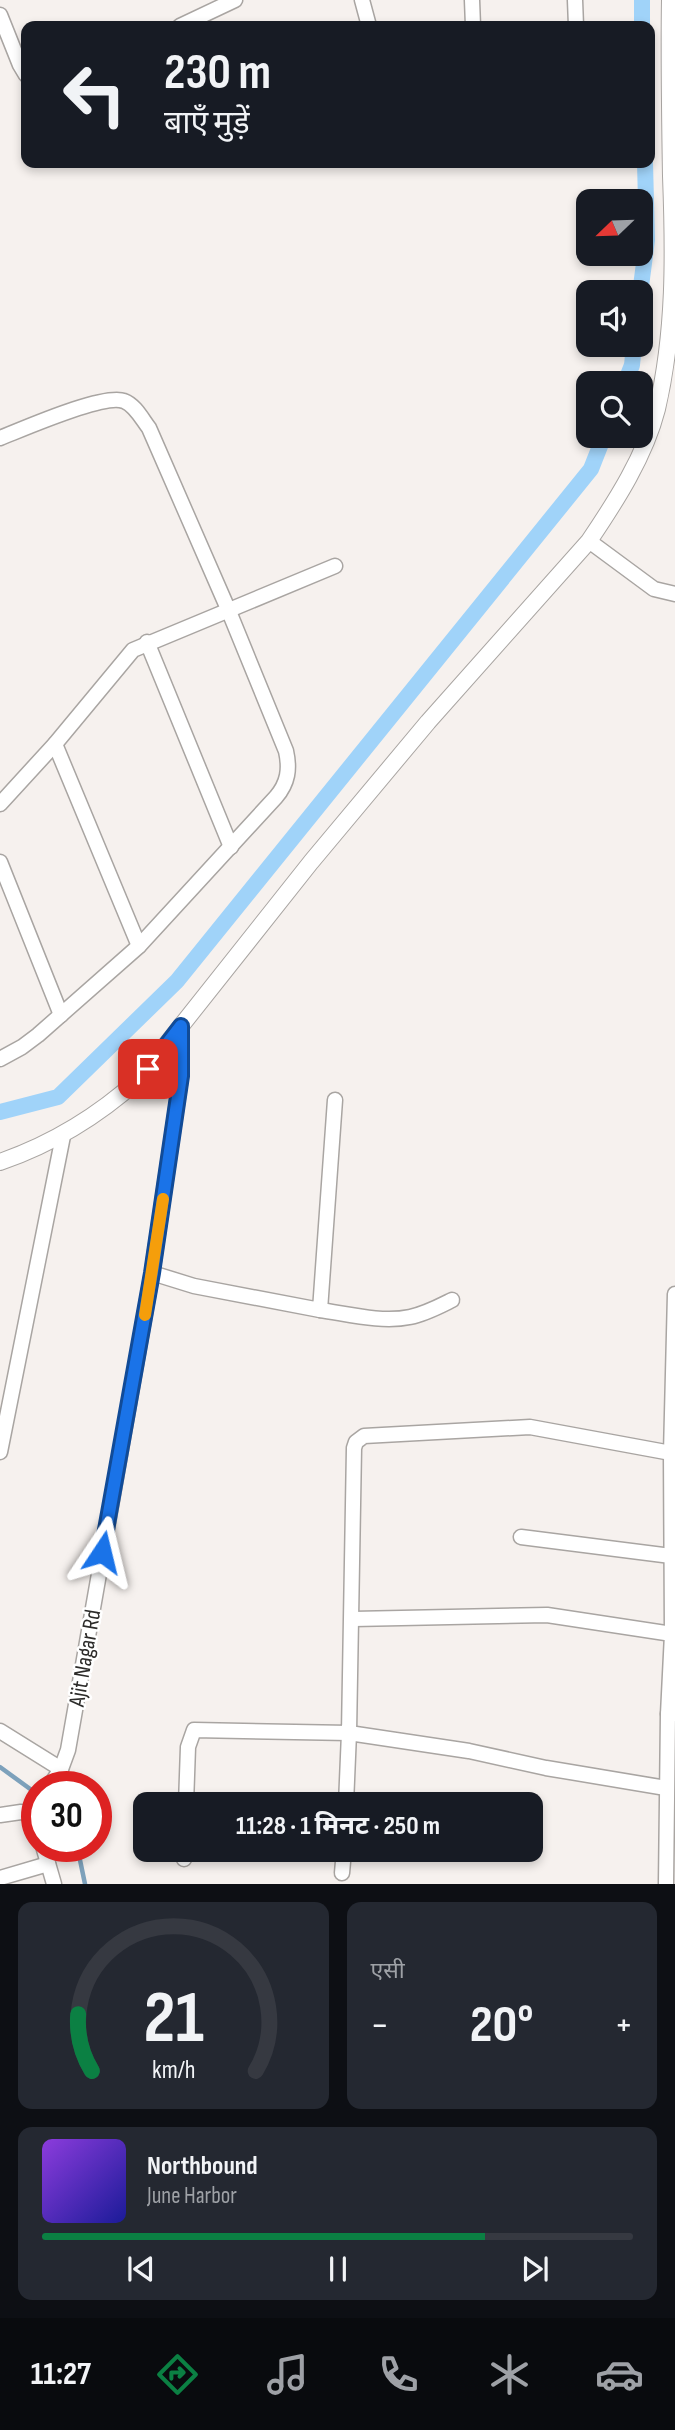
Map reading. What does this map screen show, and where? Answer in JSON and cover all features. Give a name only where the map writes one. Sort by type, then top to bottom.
[{"type":"street","points":[[191,21],[235,0]]},
{"type":"street","points":[[362,0],[368,21]]},
{"type":"street","points":[[472,0],[473,21]]},
{"type":"street","points":[[575,0],[576,21]]},
{"type":"street","points":[[0,1162],[63,1136],[130,1088],[158,1058],[311,862],[428,722],[589,541],[641,453],[657,411],[671,332],[674,266],[669,82],[670,0]]},
{"type":"street","points":[[0,15],[21,67]]},
{"type":"street","points":[[0,438],[93,403],[121,399],[130,404],[149,428],[228,609],[286,751],[288,770],[282,789],[139,946],[22,1047],[0,1059]]},
{"type":"street","points":[[589,541],[654,589],[675,594]]},
{"type":"street","points":[[0,804],[55,744],[133,650],[335,566]]},
{"type":"street","points":[[147,642],[231,847]]},
{"type":"street","points":[[55,744],[139,946]]},
{"type":"street","points":[[0,862],[61,1015]]},
{"type":"street","name":"Ajit Nagar Rd","points":[[58,1771],[68,1750],[152,1273],[181,1076],[181,1026]]},
{"type":"street","points":[[320,1310],[335,1100]]},
{"type":"street","points":[[0,1452],[63,1136]]},
{"type":"street","points":[[152,1273],[194,1286],[377,1318],[406,1318],[422,1314],[452,1300]]},
{"type":"street","points":[[666,1884],[666,1788],[672,1714],[671,1452],[675,1294]]},
{"type":"street","points":[[347,1792],[353,1619],[354,1448],[360,1438],[530,1427],[671,1452]]},
{"type":"street","points":[[521,1537],[671,1556]]},
{"type":"street","points":[[353,1619],[547,1615],[672,1634]]},
{"type":"street","points":[[186,1792],[188,1747],[194,1730],[349,1733],[469,1751],[546,1768],[666,1788]]},
{"type":"street","points":[[0,1731],[47,1771]]},
{"type":"street","points":[[0,1815],[21,1812]]},
{"type":"street","points":[[342,1873],[343,1862]]},
{"type":"street","points":[[0,1878],[48,1864],[54,1884]]},
{"type":"waterway","points":[[642,0],[642,21]]},
{"type":"waterway","points":[[642,280],[647,240],[645,168]]},
{"type":"waterway","points":[[630,371],[633,357]]},
{"type":"waterway","points":[[0,1112],[58,1097],[177,981],[591,469],[599,448]]},
{"type":"waterway","points":[[0,1767],[21,1782]]},
{"type":"waterway","points":[[80,1862],[85,1884]]},
{"type":"slow traffic","points":[[145,1315],[163,1199]]},
{"type":"route","points":[[102,1552],[152,1273],[181,1076],[181,1026],[148,1069]]}]
